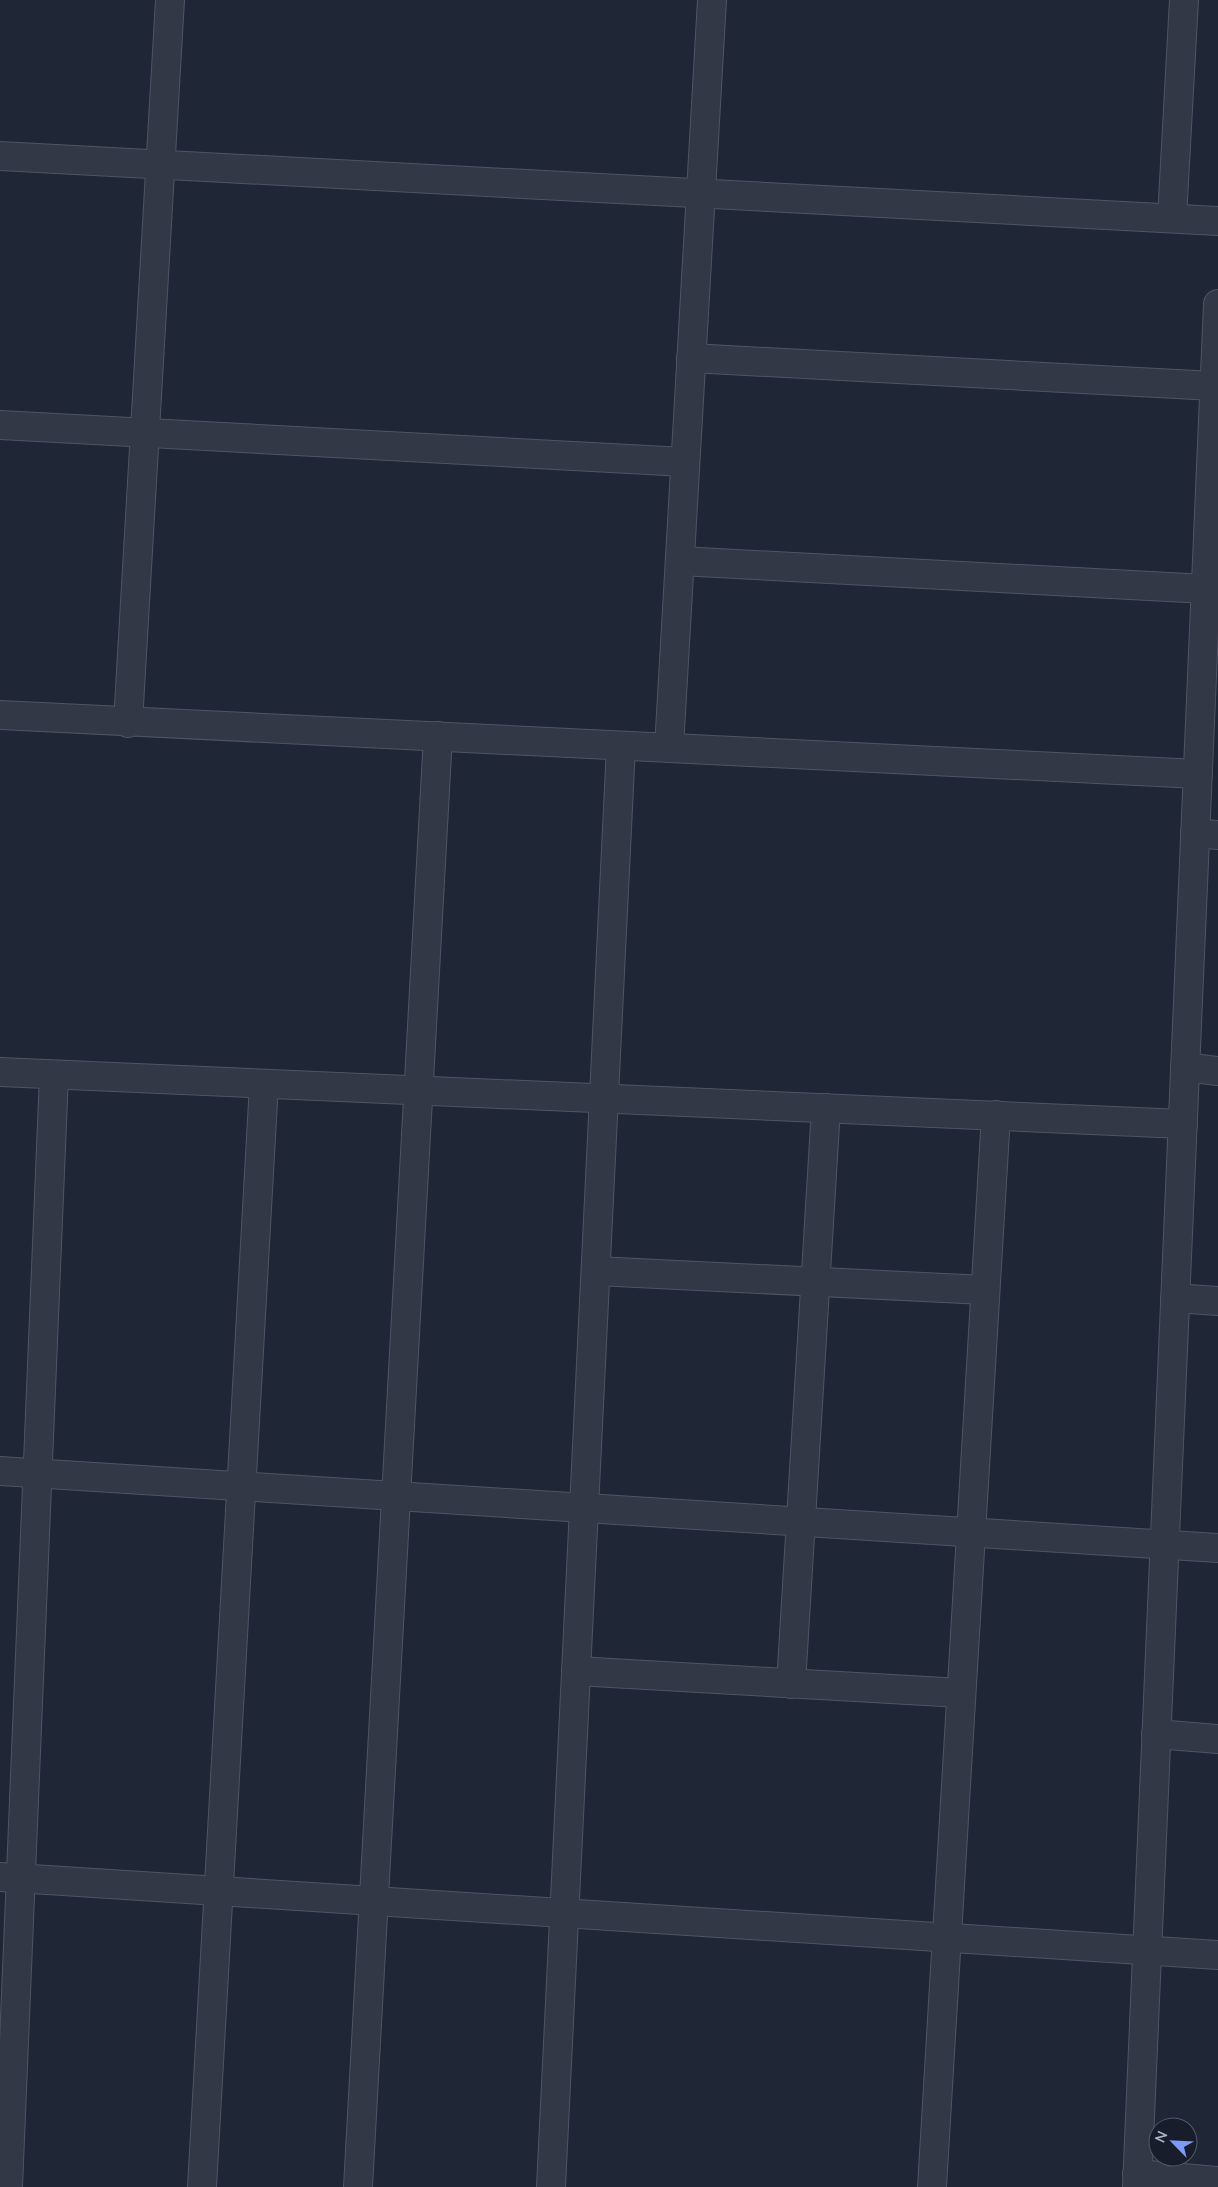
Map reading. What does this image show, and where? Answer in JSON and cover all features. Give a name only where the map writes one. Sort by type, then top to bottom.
[{"type":"street","points":[[128,723],[170,0]]},
{"type":"street","points":[[669,748],[712,0]]},
{"type":"street","points":[[1172,218],[1184,0]]},
{"type":"street","points":[[0,156],[1218,221]]},
{"type":"street","points":[[1218,304],[1214,386],[1215,434],[1206,589],[1211,626],[1198,774],[1207,834],[1185,1067],[1137,2181],[1218,2182]]},
{"type":"street","points":[[691,358],[1214,386]]},
{"type":"street","points":[[0,425],[685,462]]},
{"type":"street","points":[[680,561],[1206,589]]},
{"type":"street","points":[[0,715],[128,723],[438,736],[1198,774]]},
{"type":"street","points":[[358,2187],[438,736]]},
{"type":"street","points":[[551,2187],[621,746]]},
{"type":"street","points":[[1185,1067],[1218,1070]]},
{"type":"street","points":[[0,1072],[1183,1124]]},
{"type":"street","points":[[8,2187],[10,1878],[37,1473],[54,1075]]},
{"type":"street","points":[[202,2187],[264,1084]]},
{"type":"street","points":[[791,1684],[826,1108]]},
{"type":"street","points":[[932,2187],[996,1115]]},
{"type":"street","points":[[596,1271],[985,1290]]},
{"type":"street","points":[[1175,1298],[1218,1301]]},
{"type":"street","points":[[0,1470],[1218,1548]]},
{"type":"street","points":[[576,1671],[961,1693]]},
{"type":"street","points":[[1156,1734],[1218,1739]]},
{"type":"street","points":[[10,1878],[1218,1955]]}]
